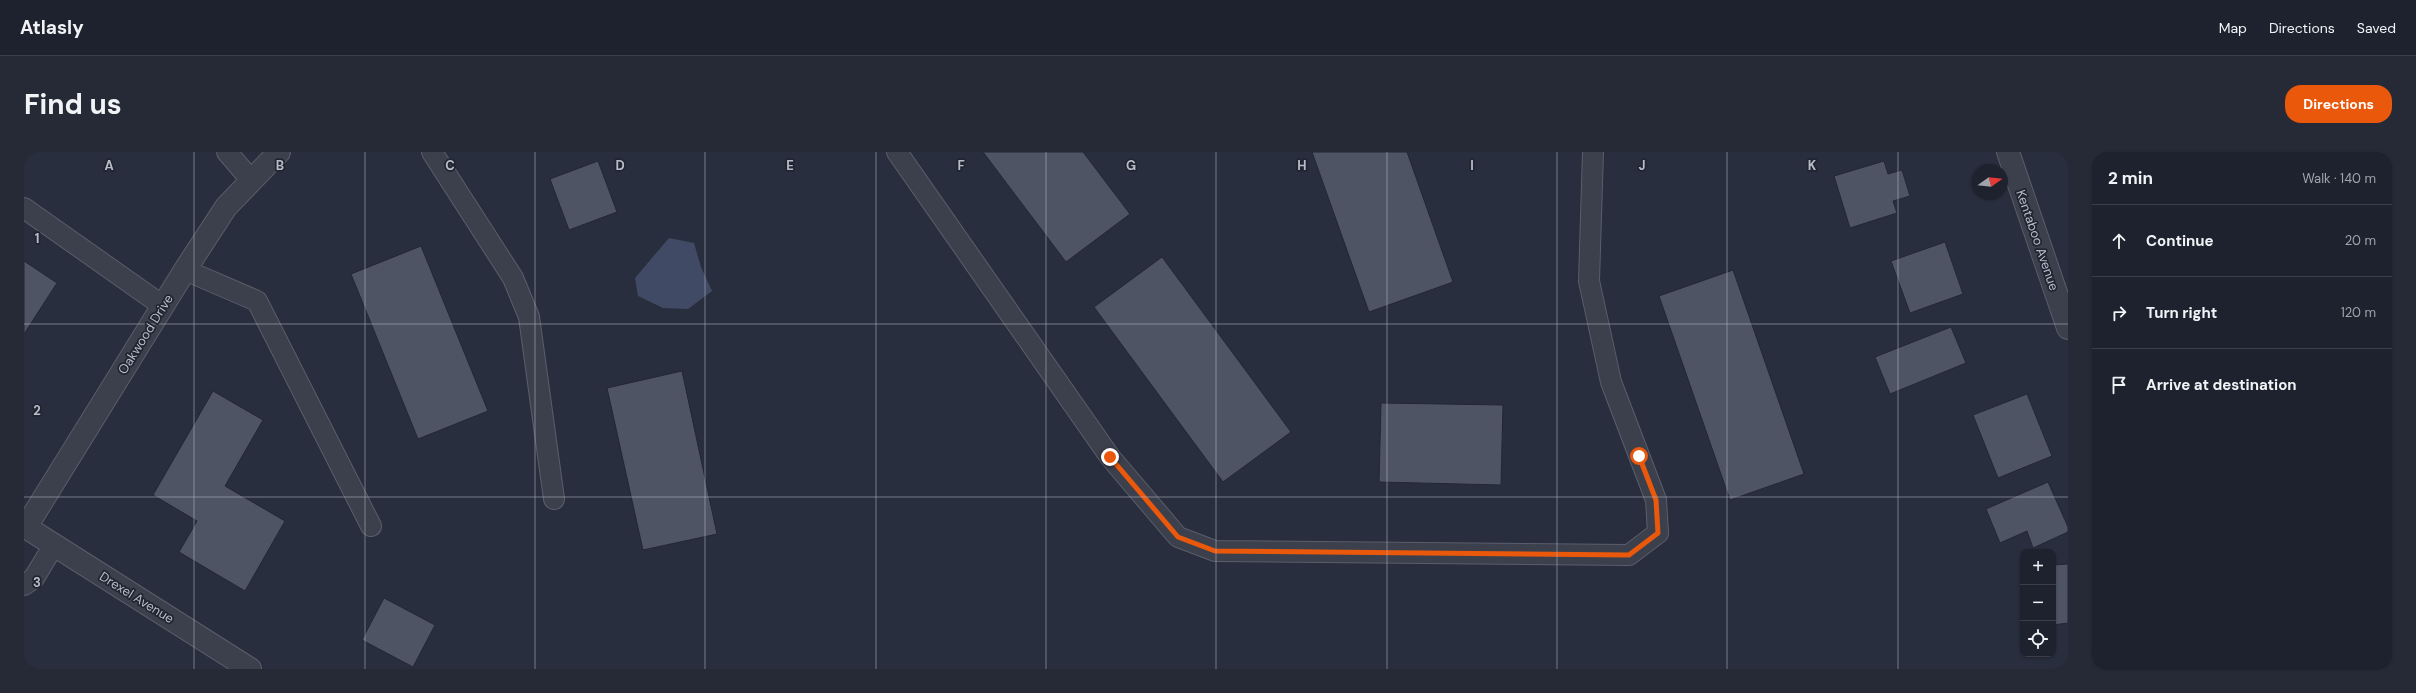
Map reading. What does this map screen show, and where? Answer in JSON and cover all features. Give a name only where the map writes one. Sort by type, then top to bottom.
[{"type":"street","name":"Oakwood Drive","points":[[25,526],[162,306],[226,208],[279,152]]},
{"type":"street","name":"Kentaboo Avenue","points":[[2008,152],[2068,328]]},
{"type":"street","name":"Drexel Avenue","points":[[25,526],[250,669]]},
{"type":"lane","points":[[227,152],[251,180]]},
{"type":"lane","points":[[432,152],[513,278],[529,317],[554,499]]},
{"type":"lane","points":[[897,152],[1110,457],[1178,537],[1215,551],[1629,555],[1658,533],[1656,500],[1611,382],[1589,281],[1593,152]]},
{"type":"lane","points":[[24,208],[162,306]]},
{"type":"lane","points":[[185,270],[257,301],[371,526]]},
{"type":"lane","points":[[24,585],[34,578],[54,545]]},
{"type":"water","points":[[669,238],[694,243],[701,267],[712,291],[688,309],[663,308],[638,296],[635,278]]},
{"type":"building","points":[[983,152],[1083,152],[1130,214],[1066,262]]},
{"type":"building","points":[[1312,152],[1407,152],[1453,282],[1369,312]]},
{"type":"building","points":[[598,161],[617,212],[569,230],[550,179]]},
{"type":"building","points":[[1884,161],[1888,174],[1902,170],[1910,196],[1893,201],[1897,213],[1850,228],[1834,176]]},
{"type":"building","points":[[1945,242],[1963,294],[1910,313],[1891,261]]},
{"type":"building","points":[[421,246],[488,411],[418,439],[351,274]]},
{"type":"building","points":[[1162,257],[1291,432],[1223,482],[1094,307]]},
{"type":"building","points":[[24,261],[57,283],[24,334]]},
{"type":"building","points":[[1733,270],[1804,474],[1730,500],[1659,296]]},
{"type":"building","points":[[1951,327],[1966,363],[1890,394],[1875,357]]},
{"type":"building","points":[[682,371],[717,534],[643,550],[607,388]]},
{"type":"building","points":[[213,391],[263,420],[225,486],[285,521],[245,591],[179,552],[197,521],[153,495]]},
{"type":"building","points":[[2027,394],[2052,456],[1998,478],[1973,415]]},
{"type":"building","points":[[1381,403],[1503,405],[1501,485],[1379,482]]},
{"type":"building","points":[[2048,482],[2068,527],[2068,532],[2033,548],[2027,531],[2000,543],[1986,509]]},
{"type":"building","points":[[2068,564],[2068,623],[2056,625],[2056,585],[2056,565]]},
{"type":"building","points":[[384,598],[435,625],[413,667],[362,640]]},
{"type":"route","points":[[1110,457],[1178,537],[1215,551],[1629,555],[1658,533],[1656,500],[1639,456]]}]
